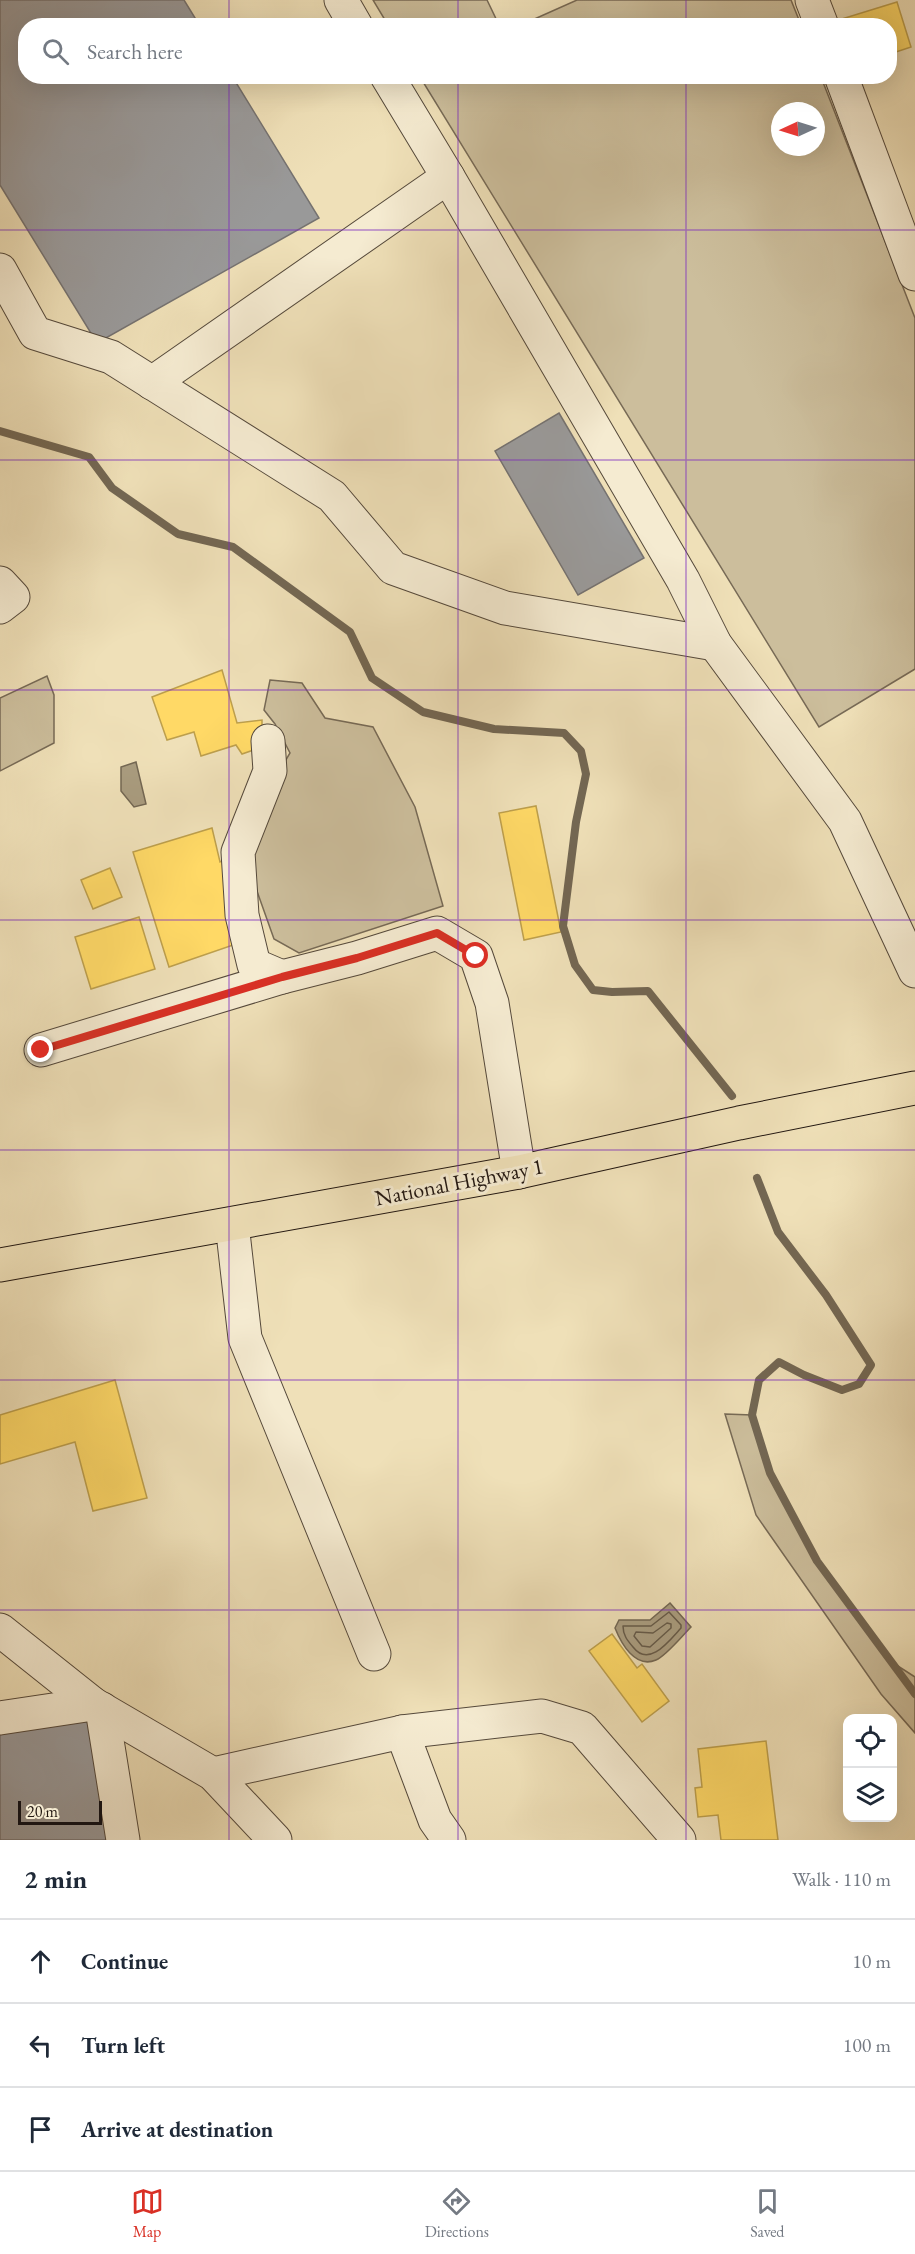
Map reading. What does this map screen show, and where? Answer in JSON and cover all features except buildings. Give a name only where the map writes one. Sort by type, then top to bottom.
[{"type":"highway","name":"National Highway 1","points":[[0,1265],[519,1172],[739,1123],[915,1088]]},
{"type":"street","points":[[340,0],[351,18]]},
{"type":"street","points":[[812,0],[819,18]]},
{"type":"street","points":[[392,84],[683,580],[715,644],[845,821],[915,971]]},
{"type":"street","points":[[844,84],[915,274]]},
{"type":"street","points":[[152,383],[448,177]]},
{"type":"street","points":[[0,270],[35,333],[111,357],[332,496],[393,568],[505,608],[715,644]]},
{"type":"street","points":[[0,583],[13,597],[0,607]]},
{"type":"street","points":[[268,741],[270,771],[238,852],[242,915],[254,965],[282,977]]},
{"type":"street","points":[[41,1050],[437,933],[476,956],[492,1004],[519,1172]]},
{"type":"street","points":[[232,1224],[245,1338],[374,1654]]},
{"type":"street","points":[[0,1629],[97,1706],[213,1774],[275,1840]]},
{"type":"street","points":[[0,1718],[97,1706]]},
{"type":"street","points":[[97,1706],[123,1840]]},
{"type":"street","points":[[213,1774],[402,1731],[542,1716],[582,1728],[679,1840]]},
{"type":"street","points":[[402,1731],[435,1820],[449,1840]]},
{"type":"shaded area","points":[[373,0],[487,0],[496,18],[384,18]]},
{"type":"shaded area","points":[[577,0],[791,0],[798,18],[537,18]]},
{"type":"shaded area","points":[[424,84],[824,84],[915,318],[915,669],[819,727]]},
{"type":"shaded area","points":[[47,676],[54,695],[54,743],[0,771],[0,698]]},
{"type":"shaded area","points":[[270,680],[302,683],[325,718],[373,727],[415,807],[443,906],[299,953],[274,939],[248,866],[274,780],[290,753],[275,724],[264,710]]},
{"type":"shaded area","points":[[725,1414],[752,1415],[770,1473],[817,1561],[890,1661],[915,1677],[915,1733],[881,1694],[756,1515]]},
{"type":"water","points":[[136,762],[146,804],[134,807],[121,791],[121,767]]},
{"type":"water","points":[[670,1603],[691,1627],[660,1658],[648,1662],[635,1658],[625,1647],[615,1628],[619,1620],[650,1620]]},
{"type":"waterway","points":[[0,431],[89,457],[112,488],[178,534],[233,547],[350,632],[372,678],[423,712],[494,729],[564,733],[581,751],[586,774],[576,822],[563,926],[575,965],[593,990],[648,991],[732,1096]]},
{"type":"waterway","points":[[757,1178],[778,1232],[826,1295],[871,1365],[859,1384],[842,1390],[779,1362],[759,1380],[752,1415],[770,1473],[817,1561],[915,1694]]},
{"type":"route","points":[[41,1050],[437,933],[476,956]]}]
